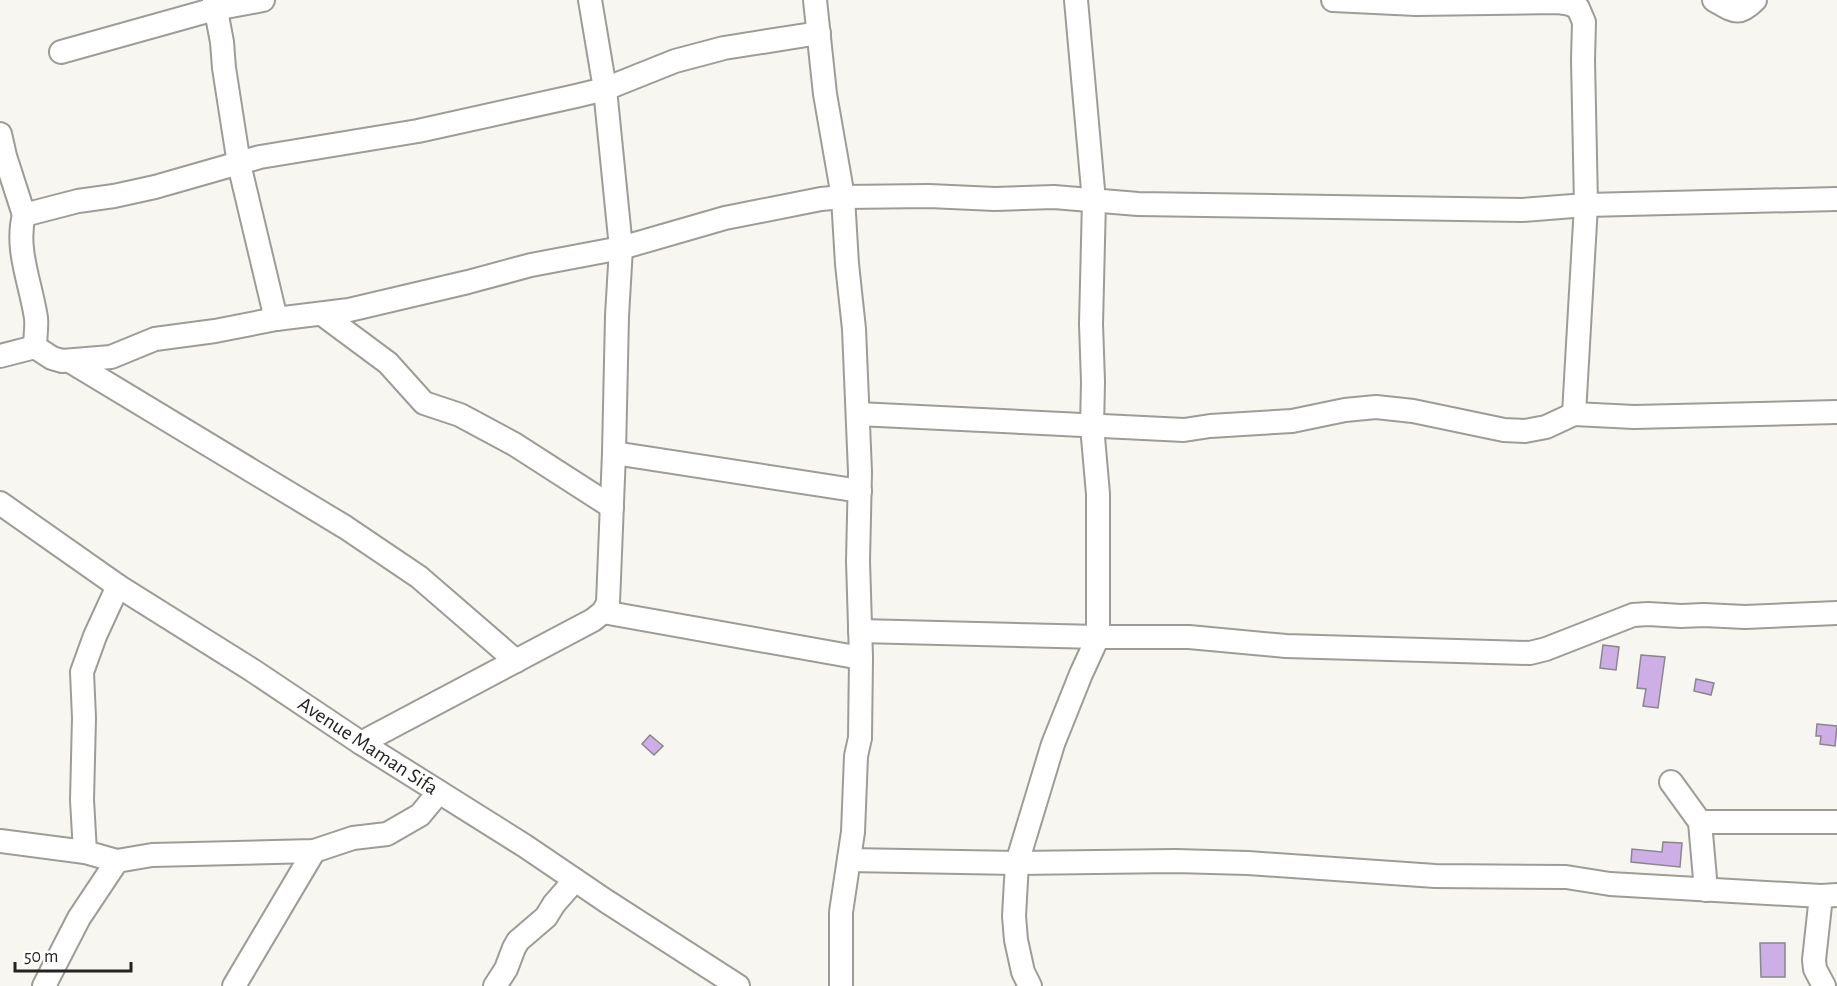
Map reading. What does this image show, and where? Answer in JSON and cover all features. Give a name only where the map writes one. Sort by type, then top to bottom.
[{"type":"street","points":[[61,52],[215,5],[263,0]]},
{"type":"street","points":[[361,743],[593,620],[603,612],[608,603],[621,248],[605,89],[590,0]]},
{"type":"street","points":[[815,0],[825,94],[843,197],[854,329],[858,414],[861,738],[856,756],[854,832],[841,912],[841,986]]},
{"type":"street","points":[[1030,986],[1023,972],[1016,940],[1014,916],[1017,863],[1053,744],[1098,637],[1098,495],[1092,426],[1091,324],[1094,201],[1076,0]]},
{"type":"street","points":[[1333,0],[1416,4],[1557,2],[1578,8],[1584,22],[1586,205],[1574,414]]},
{"type":"street","points":[[1714,0],[1739,12],[1747,9],[1755,0]]},
{"type":"street","points":[[215,5],[239,164],[276,319]]},
{"type":"street","points":[[24,215],[78,201],[155,188],[260,157],[470,120],[605,89],[675,61],[724,48],[819,33]]},
{"type":"street","points":[[0,134],[24,215],[21,228],[22,249],[36,320],[35,347]]},
{"type":"street","points":[[0,356],[35,347],[62,361],[111,357],[155,339],[215,331],[276,319],[349,310],[531,265],[621,248],[724,218],[821,199],[843,197],[929,196],[995,199],[1054,197],[1138,204],[1522,210],[1586,205],[1837,199]]},
{"type":"street","points":[[322,314],[388,363],[424,403],[460,415],[514,444],[612,507]]},
{"type":"street","points":[[70,361],[345,527],[419,577],[516,661]]},
{"type":"street","points":[[858,414],[1184,430],[1210,426],[1292,421],[1345,410],[1376,407],[1413,411],[1504,430],[1525,431],[1546,427],[1574,414],[1634,417],[1837,412]]},
{"type":"street","points":[[614,453],[860,491]]},
{"type":"street","name":"Avenue Maman Sifa","points":[[0,503],[118,586],[525,846],[738,986]]},
{"type":"street","points":[[85,852],[82,800],[84,718],[82,672],[95,636],[118,586]]},
{"type":"street","points":[[603,612],[861,658]]},
{"type":"street","points":[[860,631],[1188,637],[1286,646],[1530,653],[1546,649],[1632,615],[1745,617],[1837,613]]},
{"type":"street","points":[[1671,782],[1700,822],[1706,890]]},
{"type":"street","points":[[0,841],[85,852],[117,861],[152,855],[314,851],[353,838],[387,834],[420,815],[440,792]]},
{"type":"street","points":[[1700,822],[1837,822]]},
{"type":"street","points":[[234,986],[314,851]]},
{"type":"street","points":[[849,860],[1248,863],[1435,876],[1566,877],[1610,884],[1829,896],[1814,960],[1815,969],[1824,986]]},
{"type":"street","points":[[44,986],[79,918],[117,861]]},
{"type":"street","points":[[495,986],[506,969],[518,941],[546,917],[575,880]]},
{"type":"building","points":[[1603,645],[1619,647],[1616,670],[1600,668]]},
{"type":"building","points":[[1641,655],[1665,657],[1658,708],[1643,706],[1646,689],[1637,688]]},
{"type":"building","points":[[1696,679],[1714,683],[1711,695],[1694,691]]},
{"type":"building","points":[[1817,724],[1837,726],[1835,746],[1820,744],[1821,736],[1816,736]]},
{"type":"building","points":[[650,735],[663,746],[654,755],[642,744]]},
{"type":"building","points":[[1663,842],[1682,843],[1680,867],[1631,862],[1632,849],[1662,852]]},
{"type":"building","points":[[1760,943],[1785,943],[1785,977],[1761,977]]}]
